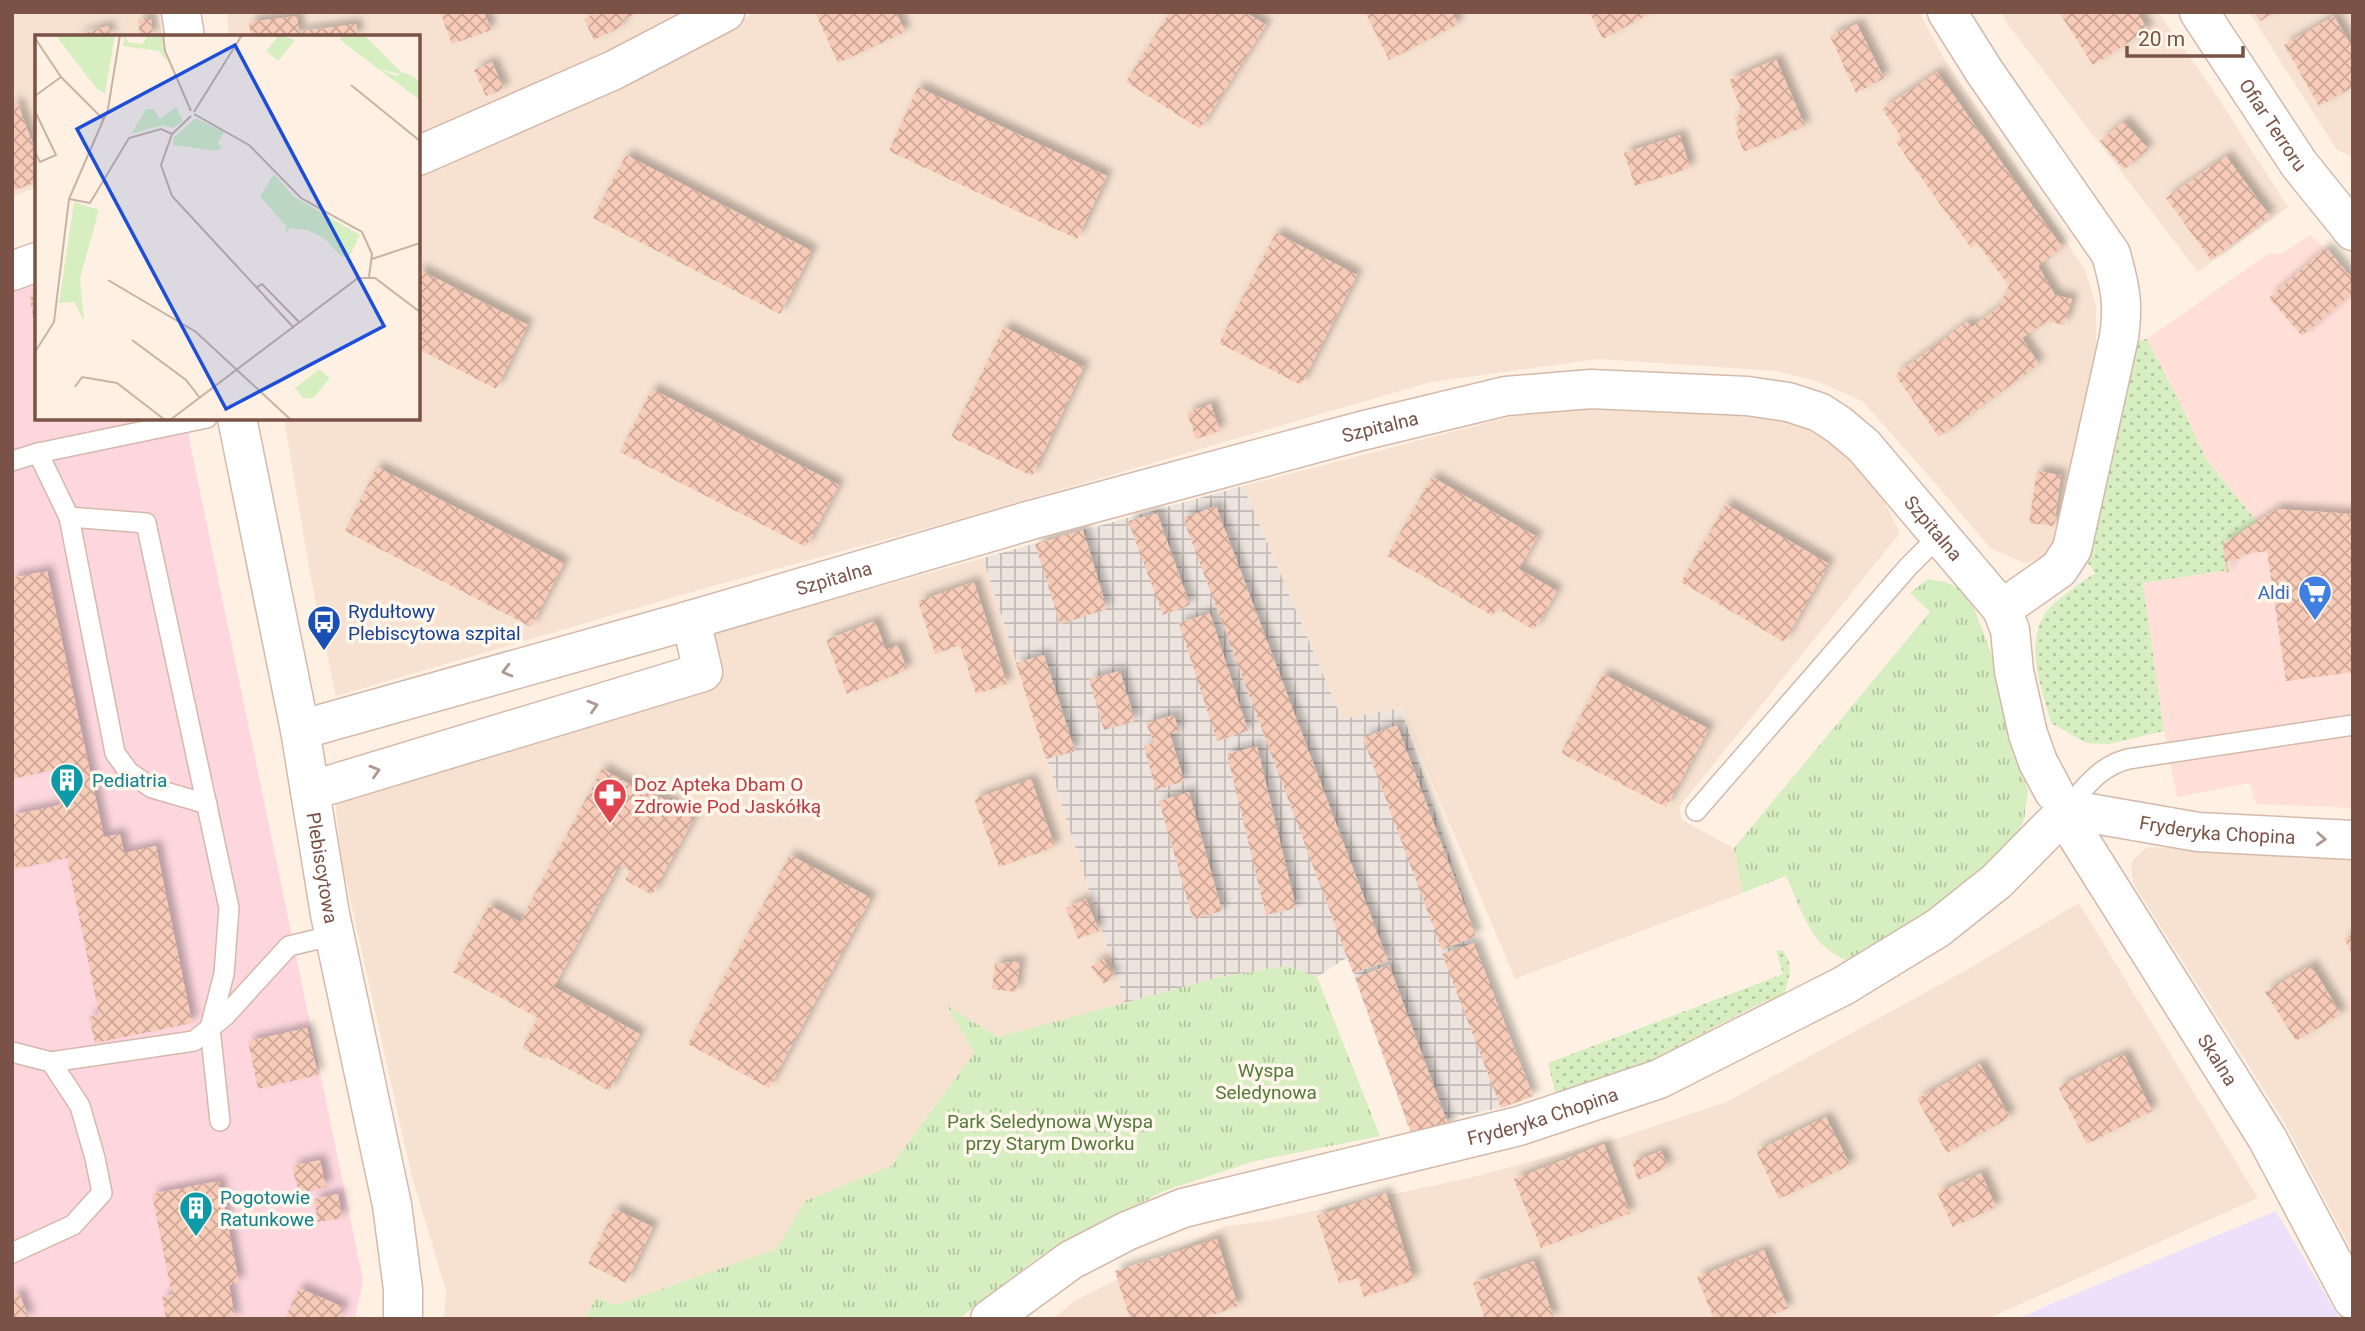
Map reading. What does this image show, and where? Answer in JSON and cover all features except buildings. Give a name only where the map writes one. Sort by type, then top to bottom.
[{"type":"street","points":[[181,12],[185,35]]},
{"type":"street","points":[[420,155],[614,70],[726,12]]},
{"type":"street","points":[[1947,12],[1978,62],[2111,254],[2123,311],[2072,549],[2059,569],[2002,609]]},
{"type":"street","name":"Ofiar Terroru","points":[[2199,12],[2299,164],[2346,213]]},
{"type":"street","points":[[12,271],[35,263]]},
{"type":"street","name":"Szpitalna","points":[[300,730],[691,620],[1031,520],[1361,431],[1506,396],[1591,389],[1747,396],[1788,402],[1819,412],[1839,425],[1864,446],[2002,609],[2010,629],[2014,671],[2028,734],[2038,762],[2068,810]]},
{"type":"street","name":"Plebiscytowa","points":[[237,420],[300,730],[334,935],[392,1205],[403,1289],[403,1319]]},
{"type":"street","points":[[310,791],[703,673],[691,620]]},
{"type":"street","name":"Fryderyka Chopina","points":[[990,1319],[1071,1260],[1127,1231],[1183,1208],[1519,1126],[1658,1079],[1843,986],[1938,928],[1997,881],[2068,810],[2198,832],[2353,841]]},
{"type":"street","name":"Skalna","points":[[2068,810],[2267,1138],[2353,1300]]},
{"type":"lane","points":[[12,461],[38,453],[197,420]]},
{"type":"lane","points":[[38,453],[69,517],[114,753],[129,772],[152,788],[206,804]]},
{"type":"lane","points":[[69,517],[146,523],[229,908],[224,974],[210,1028],[220,1121]]},
{"type":"lane","points":[[1696,811],[1938,536]]},
{"type":"lane","points":[[2068,810],[2098,772],[2113,763],[2353,725]]},
{"type":"lane","points":[[12,1052],[51,1062],[194,1041],[225,1016],[289,946],[334,935]]},
{"type":"lane","points":[[12,1253],[74,1224],[102,1193],[95,1157],[80,1107],[51,1062]]},
{"type":"shaded area","points":[[12,12],[157,12],[163,35],[35,35],[35,188],[12,197]]},
{"type":"shaded area","points":[[227,12],[700,12],[420,143],[420,35],[229,35]]},
{"type":"shaded area","points":[[755,12],[1919,12],[1943,57],[2085,270],[2096,305],[2096,346],[2061,531],[2054,546],[2039,560],[2024,563],[1990,548],[1862,401],[1816,381],[1776,371],[1599,359],[1431,382],[336,696],[311,579],[284,420],[420,420],[420,168],[723,30]]},
{"type":"shaded area","points":[[2002,12],[2158,12],[2213,90],[2288,207],[2198,272],[2006,22]]},
{"type":"shaded area","points":[[2249,12],[2353,12],[2353,157],[2337,150]]},
{"type":"shaded area","points":[[2310,235],[2353,275],[2353,808],[2256,804],[2250,783],[2177,797],[2164,731],[2143,583],[2230,570],[2228,543],[2258,523],[2206,459],[2147,339],[2269,253],[2282,254]]},
{"type":"shaded area","points":[[35,283],[35,420],[187,420],[363,1280],[355,1319],[12,1319],[12,291]]},
{"type":"shaded area","points":[[1643,400],[1749,412],[1792,422],[1826,440],[1871,476],[1900,533],[1679,807],[1682,820],[1734,848],[1742,893],[1515,979],[1401,708],[1342,719],[1243,486],[1513,416]]},
{"type":"shaded area","points":[[1243,486],[1342,719],[1401,708],[1476,936],[1475,943],[1533,1096],[1501,1108],[1408,1126],[1348,957],[1317,977],[1286,966],[1220,977],[1125,1003],[983,558]]},
{"type":"shaded area","points":[[983,558],[1125,1003],[998,1037],[948,1008],[974,1053],[891,1166],[805,1201],[776,1249],[616,1305],[596,1299],[585,1319],[444,1319],[446,1291],[411,1173],[341,858],[335,800],[715,677],[715,632]]},
{"type":"shaded area","points":[[2147,847],[2353,857],[2353,1253],[2283,1120],[2133,883],[2131,862]]},
{"type":"shaded area","points":[[2079,903],[2258,1198],[1987,1319],[1052,1319],[1078,1299],[1225,1226],[1267,1221],[1469,1178],[1625,1136],[1726,1102],[1970,968]]},
{"type":"shaded area","points":[[2276,1211],[2340,1319],[2017,1319],[2051,1304]]},
{"type":"green space","points":[[2147,339],[2206,459],[2258,523],[2223,543],[2230,570],[2143,583],[2164,731],[2109,744],[2086,743],[2051,723],[2039,681],[2036,637],[2047,611],[2095,573],[2087,562],[2132,342]]},
{"type":"green space","points":[[1928,579],[1945,582],[1962,590],[1974,608],[1998,671],[2011,747],[2028,790],[2024,820],[2013,841],[1962,892],[1855,963],[1840,957],[1818,940],[1804,917],[1786,876],[1742,893],[1734,848],[1930,612],[1910,593]]},
{"type":"green space","points":[[1782,950],[1790,966],[1784,995],[1763,1002],[1654,1059],[1556,1096],[1548,1063],[1783,974],[1776,951]]},
{"type":"green space","name":"Park Seledynowa Wyspa przy Starym Dworku","points":[[1286,966],[1317,977],[1380,1136],[1255,1161],[1164,1191],[1040,1256],[959,1319],[585,1319],[596,1298],[616,1305],[776,1249],[805,1201],[891,1166],[974,1053],[947,1006],[998,1037],[1220,977]]},
{"type":"place","name":"Aldi","points":[[2315,622]]},
{"type":"place","name":"Rydułtowy Plebiscytowa szpital","points":[[324,652]]},
{"type":"place","name":"Pediatria","points":[[67,810]]},
{"type":"place","name":"Doz Apteka Dbam O Zdrowie Pod Jaskółką","points":[[610,825]]},
{"type":"place","name":"Pogotowie Ratunkowe","points":[[196,1238]]},
{"type":"park label","name":"Wyspa Seledynowa","points":[[1266,1081]]}]
